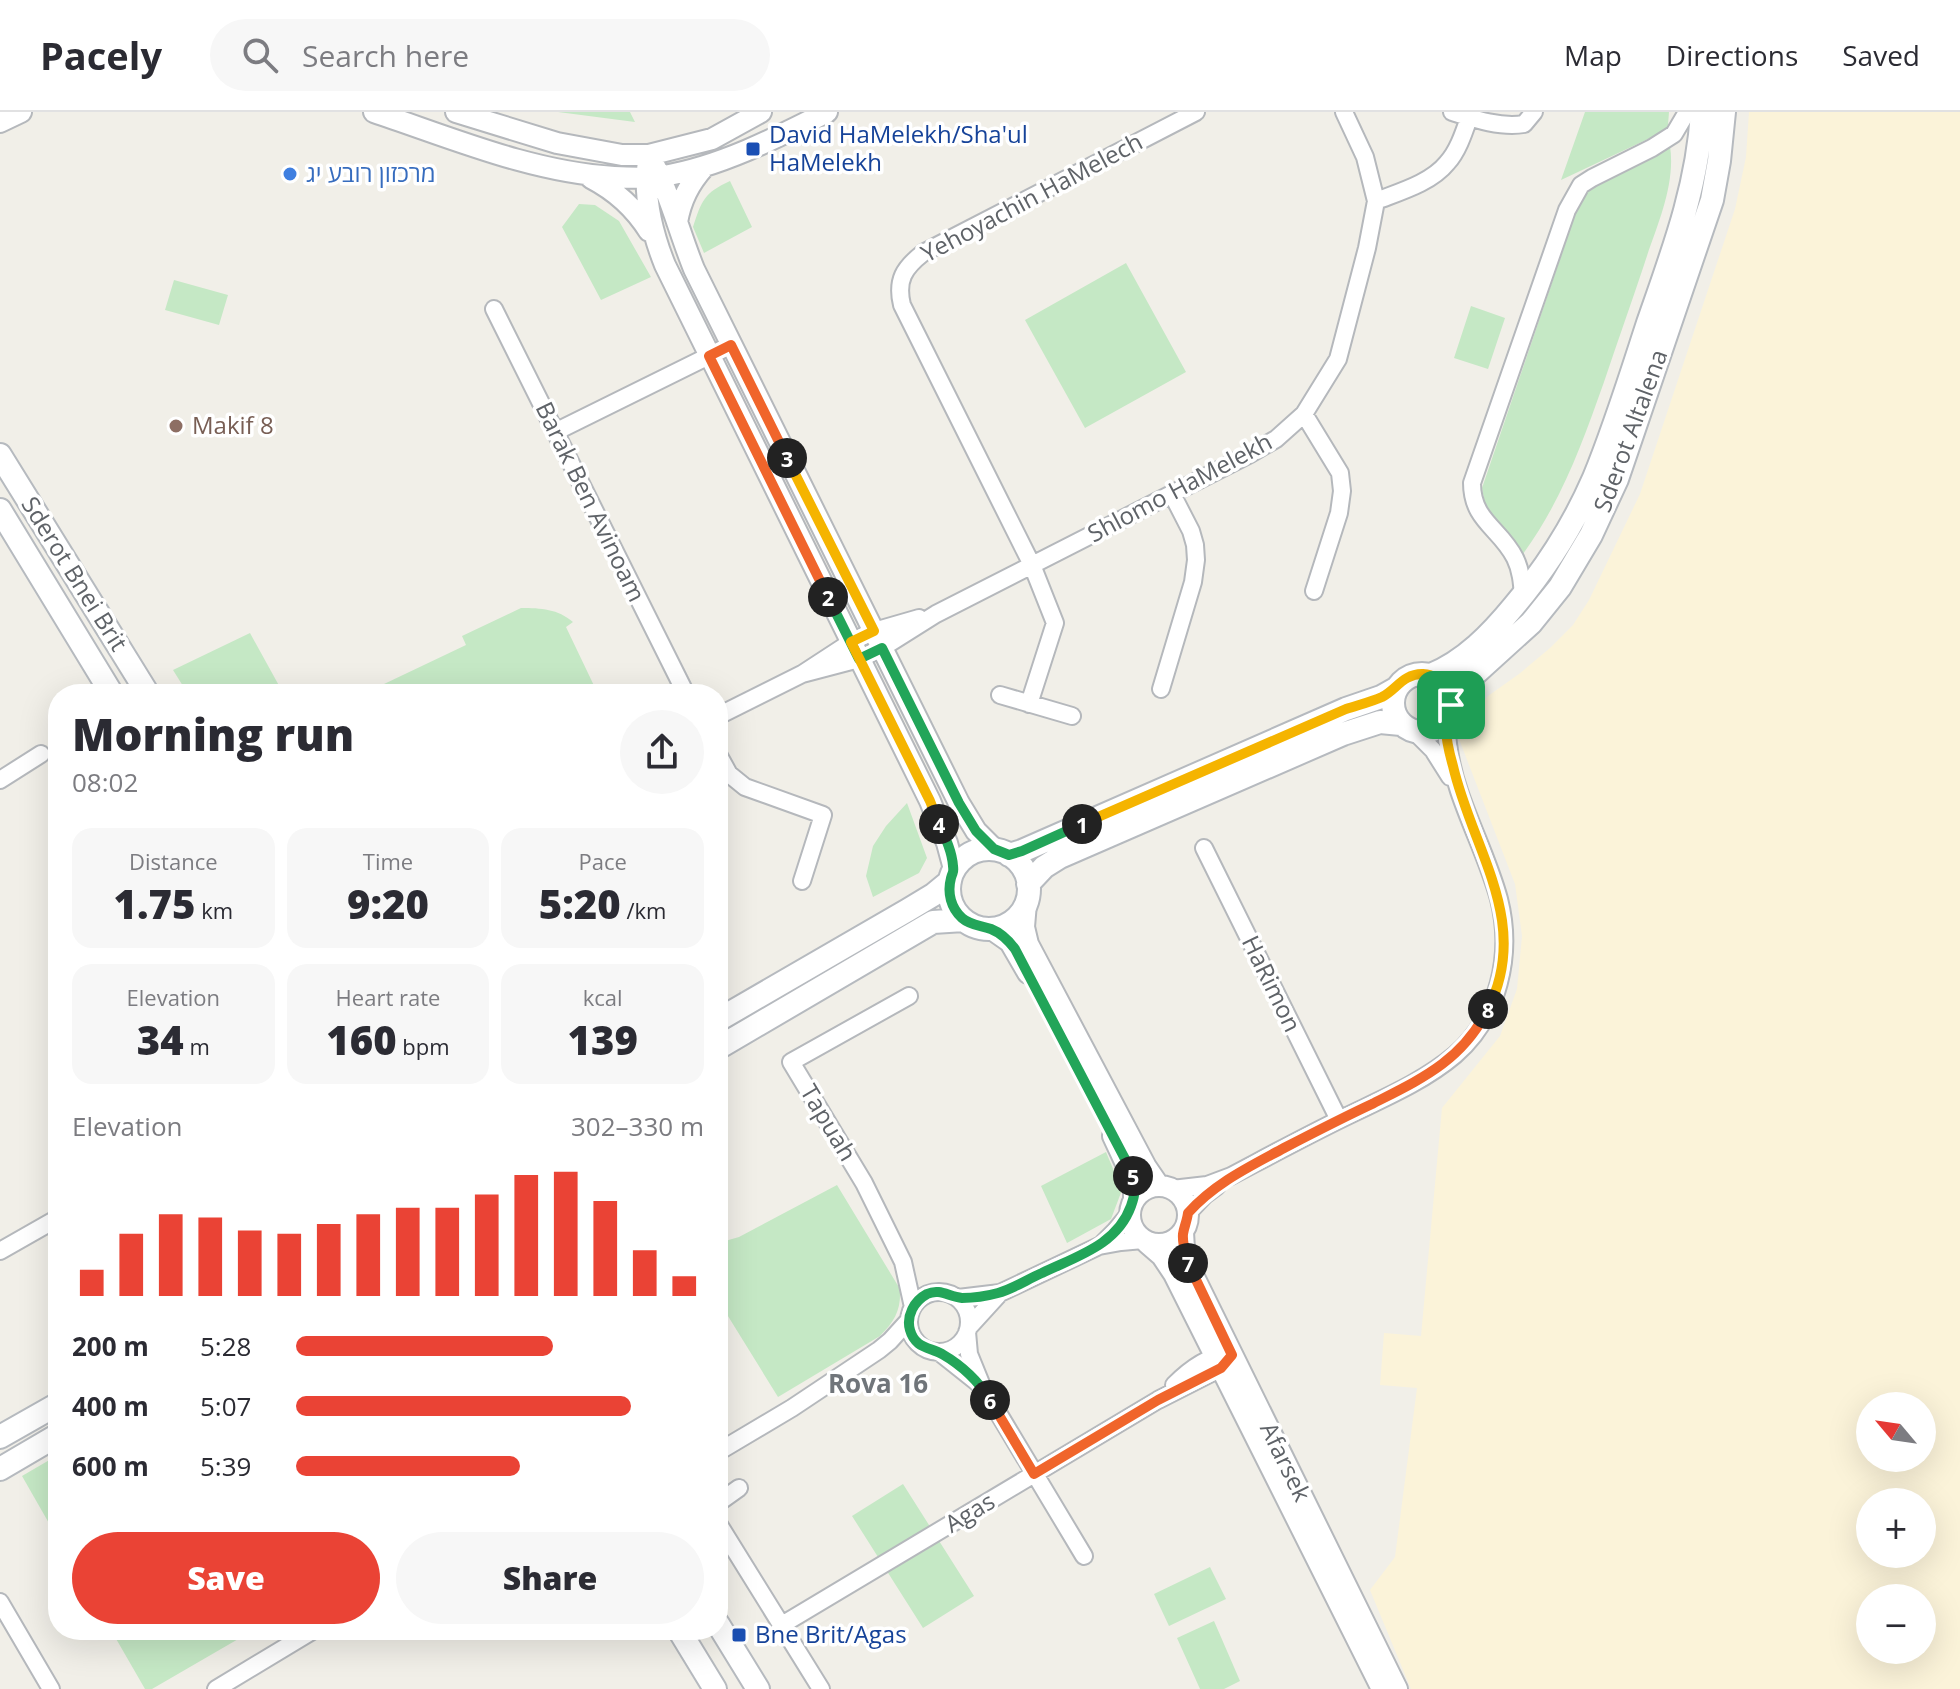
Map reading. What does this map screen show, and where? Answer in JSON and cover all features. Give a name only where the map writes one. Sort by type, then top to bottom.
[{"type":"main road","name":"Sderot Altalena","points":[[1431,675],[1466,655],[1523,596],[1555,551],[1593,479],[1681,226],[1694,180],[1702,112]]},
{"type":"main road","name":"Sderot Altalena","points":[[1448,712],[1467,681],[1531,623],[1560,587],[1591,535],[1617,479],[1712,200],[1724,112]]},
{"type":"main road","name":"Sderot Bnei Brit","points":[[0,455],[142,684]]},
{"type":"main road","name":"Sderot Bnei Brit","points":[[0,510],[106,684]]},
{"type":"main road","points":[[728,1014],[933,895],[961,860],[971,853],[982,849],[1022,851],[1346,709],[1381,697],[1415,675],[1431,675],[1444,684],[1450,697],[1448,712],[1432,731],[1423,732],[1380,722],[1343,734],[1060,857],[1044,867],[1027,893],[1020,913],[1001,926],[990,928],[972,925],[964,920],[951,902],[952,875]]},
{"type":"main road","points":[[1397,688],[1393,710],[1408,728]]},
{"type":"main road","points":[[1002,852],[1019,862],[1025,872],[1027,893]]},
{"type":"main road","points":[[728,1042],[933,922],[964,920]]},
{"type":"main road","points":[[0,1437],[48,1410]]},
{"type":"main road","points":[[0,1469],[48,1441]]},
{"type":"main road","points":[[685,1640],[715,1689]]},
{"type":"main road","points":[[728,1640],[758,1689]]},
{"type":"street","points":[[0,122],[21,112]]},
{"type":"street","points":[[374,112],[517,159],[584,175],[653,177],[704,167],[815,115]]},
{"type":"street","points":[[456,112],[557,143],[622,155],[649,155],[712,139],[761,112]]},
{"type":"street","name":"Yehoyachin HaMelech","points":[[1029,704],[1055,623],[1032,565],[902,305],[900,279],[923,253],[1196,112]]},
{"type":"street","name":"Shlomo HaMelekh","points":[[728,711],[936,614],[1172,494],[1276,439],[1304,414],[1338,359],[1376,201],[1365,157],[1344,112]]},
{"type":"street","points":[[1452,112],[1514,126],[1524,124],[1534,112]]},
{"type":"street","points":[[1523,596],[1516,560],[1475,506],[1472,483],[1477,468],[1574,195],[1581,185],[1592,178],[1674,134],[1687,112]]},
{"type":"street","points":[[1376,201],[1436,174],[1455,151],[1470,115]]},
{"type":"street","points":[[649,155],[653,177],[654,237]]},
{"type":"street","points":[[677,226],[679,208],[689,185],[704,167]]},
{"type":"street","points":[[584,175],[626,201],[654,237],[709,356],[930,801],[947,843],[952,875]]},
{"type":"street","points":[[653,177],[731,345],[959,803],[976,831],[1002,852]]},
{"type":"street","name":"Barak Ben Avinoam","points":[[494,309],[681,684]]},
{"type":"street","points":[[555,432],[731,345]]},
{"type":"street","points":[[1304,414],[1340,473],[1342,491],[1339,513],[1314,591]]},
{"type":"street","points":[[1161,689],[1193,582],[1196,560],[1191,531],[1172,494]]},
{"type":"street","points":[[1000,695],[1072,716]]},
{"type":"street","points":[[1099,1246],[1145,1189],[1207,1185],[1231,1176],[1413,1083],[1457,1053],[1476,1031],[1498,986],[1505,954],[1505,936],[1499,902],[1458,788],[1447,743],[1448,712]]},
{"type":"street","points":[[1408,728],[1433,750],[1458,788]]},
{"type":"street","points":[[2,773],[41,754]]},
{"type":"street","points":[[728,772],[745,787],[823,815],[802,881]]},
{"type":"street","name":"HaRimon","points":[[1204,848],[1339,1120]]},
{"type":"street","points":[[1027,893],[1024,927],[1028,944],[1146,1167],[1166,1188],[1183,1199],[1185,1222]]},
{"type":"street","points":[[990,928],[1015,949],[1124,1157],[1134,1181],[1132,1229],[1145,1242]]},
{"type":"street","name":"Tapuah","points":[[909,996],[791,1062],[858,1172],[903,1262],[911,1313]]},
{"type":"street","points":[[939,1352],[953,1348],[964,1338],[968,1329],[1000,1293],[1099,1246],[1121,1242],[1157,1245],[1176,1239],[1205,1195],[1231,1176]]},
{"type":"street","name":"Afarsek","points":[[1185,1222],[1184,1249],[1223,1360],[1382,1689]]},
{"type":"street","points":[[0,1230],[6,1247],[48,1224]]},
{"type":"street","name":"Afarsek","points":[[1145,1242],[1162,1256],[1174,1274],[1223,1360],[1397,1689]]},
{"type":"street","name":"Tapuah","points":[[903,1262],[923,1282],[950,1295]]},
{"type":"street","points":[[728,1446],[879,1350],[890,1341],[926,1295],[1000,1293]]},
{"type":"street","points":[[950,1295],[967,1311],[969,1354],[982,1386],[1084,1556]]},
{"type":"street","points":[[911,1313],[910,1329],[918,1344],[939,1352],[982,1386]]},
{"type":"street","points":[[879,1350],[918,1344]]},
{"type":"street","name":"Agas","points":[[780,1626],[1158,1400],[1184,1375],[1223,1360]]},
{"type":"street","points":[[728,1496],[739,1488]]},
{"type":"street","points":[[728,1540],[821,1689]]},
{"type":"street","points":[[0,1602],[51,1689]]},
{"type":"street","points":[[216,1689],[234,1684],[299,1640]]},
{"type":"green space","points":[[558,112],[630,112],[635,122]]},
{"type":"green space","points":[[1585,112],[1669,112],[1668,125],[1665,131],[1561,180]]},
{"type":"green space","points":[[1670,146],[1670,176],[1664,206],[1596,405],[1560,492],[1523,554],[1491,517],[1482,488],[1577,209],[1593,184]]},
{"type":"green space","points":[[730,181],[752,227],[704,253],[693,227],[696,218],[709,194]]},
{"type":"green space","points":[[579,204],[595,205],[619,221],[651,277],[601,300],[562,227]]},
{"type":"green space","points":[[1126,263],[1186,372],[1085,428],[1025,320]]},
{"type":"green space","points":[[174,280],[228,295],[219,325],[165,310]]},
{"type":"green space","points":[[1471,306],[1505,318],[1488,369],[1454,358]]},
{"type":"green space","points":[[521,608],[561,614],[573,622],[566,627],[593,684],[384,684],[466,645],[462,636]]},
{"type":"green space","points":[[250,633],[278,684],[182,684],[173,670]]},
{"type":"green space","points":[[907,803],[927,858],[919,873],[873,897],[866,876],[873,846]]},
{"type":"green space","points":[[1106,1152],[1122,1190],[1111,1219],[1067,1243],[1041,1186]]},
{"type":"green space","points":[[837,1185],[900,1289],[898,1309],[893,1320],[880,1336],[778,1397],[728,1316],[728,1240]]},
{"type":"green space","points":[[48,1461],[48,1522],[22,1476]]},
{"type":"green space","points":[[903,1484],[974,1596],[923,1628],[852,1516]]},
{"type":"green space","points":[[1210,1567],[1226,1599],[1169,1626],[1154,1594]]},
{"type":"green space","points":[[1214,1621],[1240,1681],[1224,1689],[1200,1689],[1177,1638]]},
{"type":"green space","points":[[117,1640],[237,1640],[152,1689],[145,1689]]},
{"type":"sand","points":[[1749,112],[1960,112],[1960,1689],[1411,1689],[1370,1590],[1395,1557],[1417,1388],[1380,1385],[1384,1333],[1421,1336],[1442,1108],[1500,1036],[1517,989],[1522,936],[1515,884],[1459,739],[1488,696],[1550,648],[1573,625],[1589,600],[1640,494],[1735,209],[1746,157]]},
{"type":"place","name":"David HaMelekh/Sha'ul HaMelekh","points":[[753,149]]},
{"type":"place","name":"מרכזון רובע יג","points":[[290,174]]},
{"type":"place","name":"Makif 8","points":[[176,426]]},
{"type":"place","name":"Bne Brit/Agas","points":[[739,1635]]},
{"type":"district","name":"Rova 16","points":[[878,1384]]},
{"type":"route","points":[[1451,705],[1446,720],[1447,743],[1458,788],[1495,886],[1505,936],[1502,972],[1486,1014],[1457,1053],[1422,1078],[1231,1176],[1197,1202],[1188,1213],[1183,1232],[1184,1249],[1193,1275],[1232,1355],[1221,1368],[1158,1400],[1034,1474],[982,1386],[939,1352],[918,1344],[910,1329],[910,1314],[919,1300],[934,1292],[958,1298],[1000,1293],[1099,1246],[1129,1214],[1134,1200],[1134,1181],[1015,949],[1000,934],[990,928],[972,925],[956,912],[949,892],[954,869],[947,843],[930,801],[851,642],[874,631],[731,345],[709,356],[859,659],[882,648],[959,803],[976,831],[994,849],[1009,855],[1022,851],[1346,709],[1381,697],[1408,677],[1423,674],[1438,679],[1448,690],[1451,705]]}]
